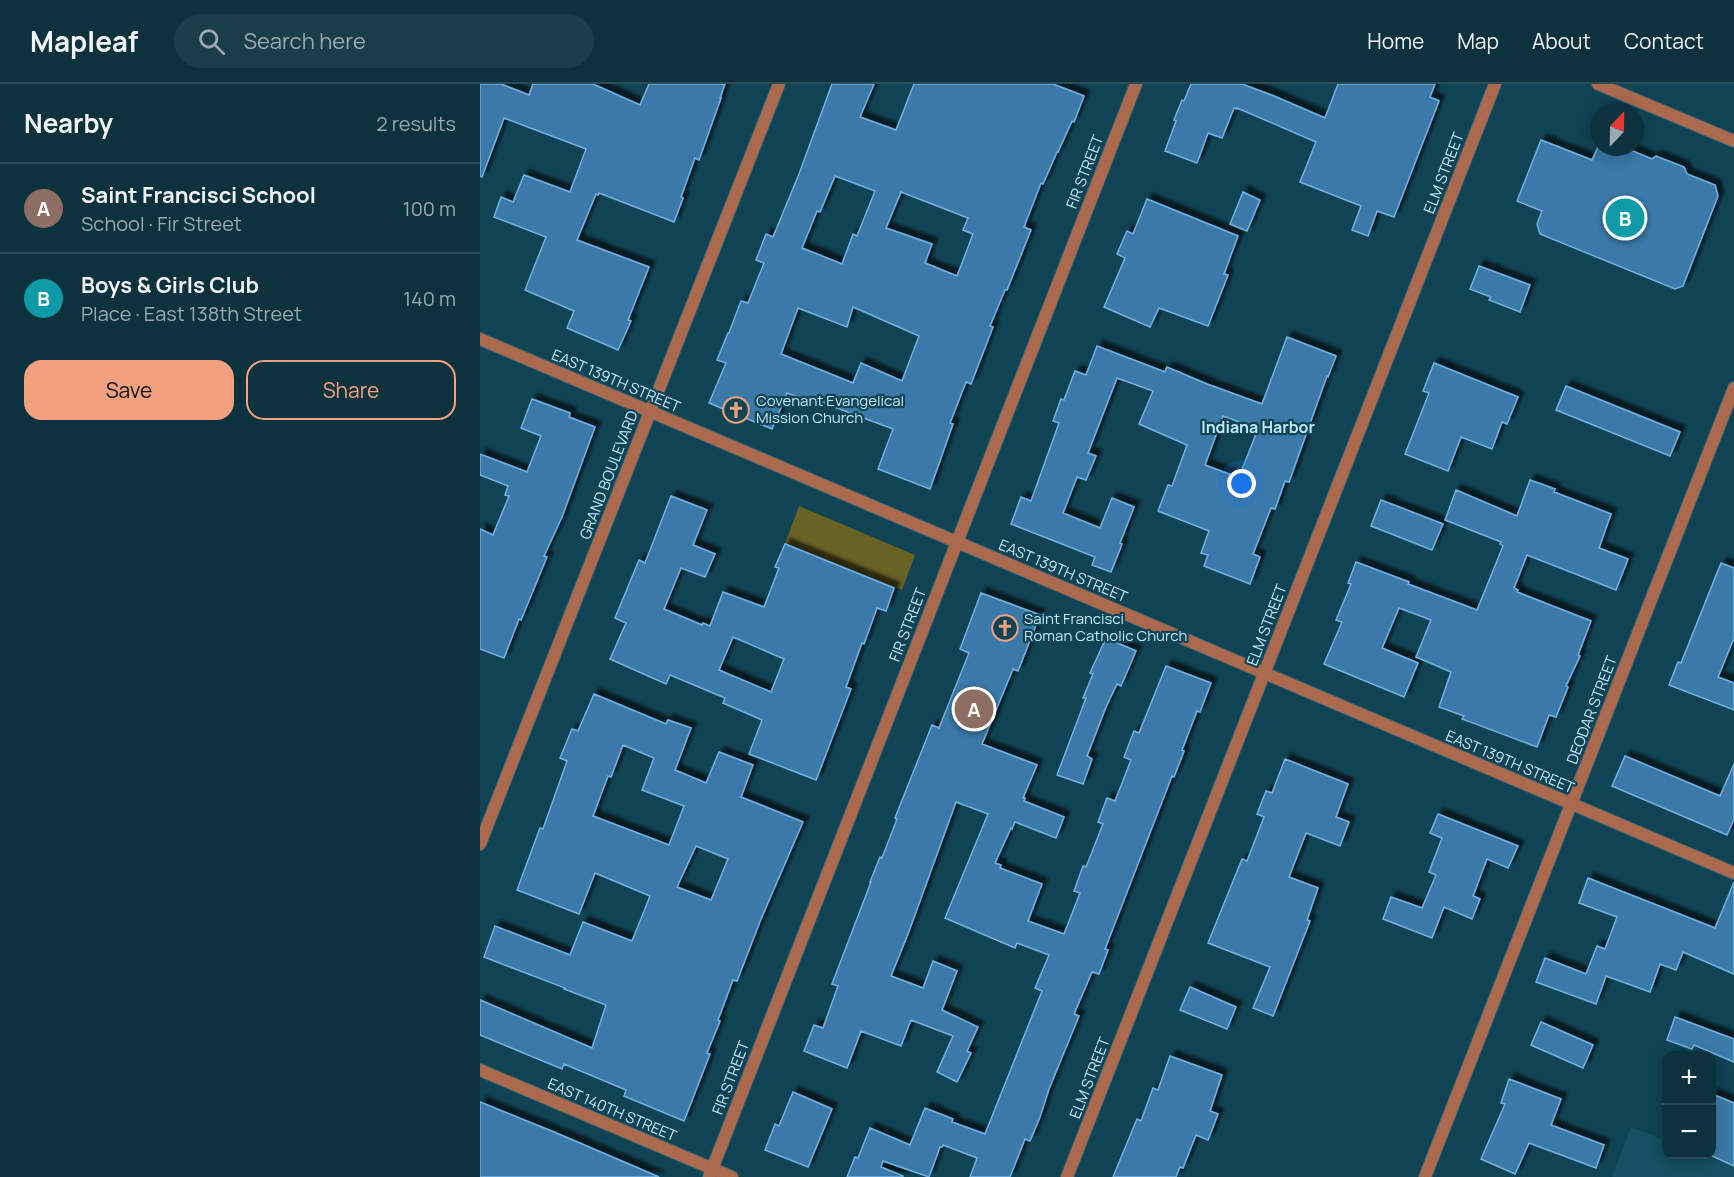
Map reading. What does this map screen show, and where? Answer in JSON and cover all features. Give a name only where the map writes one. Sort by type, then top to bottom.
[{"type":"street","name":"GRAND BOULEVARD","points":[[480,844],[779,84]]},
{"type":"street","name":"FIR STREET","points":[[710,1173],[1136,84]]},
{"type":"street","name":"ELM STREET","points":[[1067,1177],[1495,84]]},
{"type":"street","points":[[1598,84],[1734,141]]},
{"type":"street","name":"EAST 139TH STREET","points":[[480,339],[1734,873]]},
{"type":"street","name":"DEODAR STREET","points":[[1425,1177],[1734,388]]},
{"type":"street","name":"EAST 140TH STREET","points":[[480,1070],[710,1173],[732,1177]]},
{"type":"shaded area","points":[[799,506],[915,555],[902,590],[785,544]]},
{"type":"shaded area","points":[[1631,1127],[1662,1139],[1662,1159],[1713,1159],[1734,1167],[1734,1177],[1612,1177]]},
{"type":"building","points":[[480,84],[501,84],[529,95],[533,84],[593,84],[640,105],[649,84],[725,84],[699,160],[695,158],[674,222],[599,193],[596,194],[577,240],[649,267],[628,320],[631,321],[618,350],[567,328],[574,311],[525,290],[546,237],[494,217],[501,197],[513,202],[524,175],[570,192],[586,149],[504,118],[482,177],[480,176]]},
{"type":"building","points":[[832,84],[874,84],[860,117],[896,130],[914,84],[1053,84],[1084,96],[1074,122],[1072,121],[1043,184],[1041,183],[1024,227],[1031,230],[990,326],[993,327],[971,384],[966,382],[950,423],[953,424],[930,489],[878,469],[893,429],[818,401],[817,404],[787,393],[772,429],[709,403],[726,363],[717,360],[741,301],[748,303],[764,263],[756,260],[766,234],[773,237]],"holes":[[[835,176],[875,191],[857,236],[853,234],[842,264],[802,248]],[[901,192],[968,218],[963,230],[973,234],[957,276],[925,263],[932,244],[886,228]],[[853,307],[919,336],[902,381],[861,363],[853,383],[781,354],[798,308],[847,327]]]},
{"type":"building","points":[[1191,84],[1242,84],[1325,118],[1338,84],[1435,84],[1430,97],[1439,101],[1394,217],[1377,211],[1368,236],[1352,230],[1361,206],[1300,182],[1316,142],[1237,108],[1234,108],[1222,138],[1208,133],[1197,163],[1165,151],[1176,121],[1174,120]]},
{"type":"building","points":[[1541,140],[1592,160],[1594,156],[1644,156],[1652,159],[1656,156],[1684,167],[1687,174],[1715,185],[1718,196],[1683,286],[1675,289],[1540,234],[1537,224],[1542,211],[1517,201]]},
{"type":"building","points":[[1243,192],[1260,200],[1247,231],[1230,224]]},
{"type":"building","points":[[1147,199],[1238,236],[1224,274],[1228,275],[1208,326],[1159,308],[1150,327],[1104,307],[1125,258],[1117,254],[1127,231],[1133,234]]},
{"type":"building","points":[[1479,266],[1530,285],[1520,312],[1489,300],[1491,297],[1470,289]]},
{"type":"building","points":[[1287,337],[1336,356],[1289,482],[1285,481],[1275,509],[1271,508],[1253,554],[1260,557],[1250,584],[1204,566],[1208,555],[1201,553],[1209,531],[1158,511],[1168,485],[1172,486],[1187,445],[1139,424],[1153,391],[1117,378],[1088,453],[1096,456],[1086,480],[1077,477],[1063,513],[1100,528],[1112,498],[1134,507],[1111,572],[1092,565],[1095,557],[1011,524],[1021,497],[1031,501],[1059,423],[1053,421],[1061,399],[1064,400],[1075,371],[1086,375],[1097,346],[1165,372],[1167,367],[1262,404]],"holes":[[[1223,416],[1258,429],[1237,477],[1205,465]]]},
{"type":"building","points":[[1434,363],[1518,397],[1507,424],[1502,422],[1492,449],[1461,437],[1448,471],[1405,454],[1429,393],[1423,391]]},
{"type":"building","points":[[1566,386],[1680,432],[1670,456],[1556,410]]},
{"type":"building","points":[[532,399],[570,413],[569,417],[595,427],[562,517],[544,556],[547,557],[504,658],[480,649],[480,529],[493,535],[509,496],[505,495],[508,486],[480,475],[480,454],[527,472],[541,436],[521,428]]},
{"type":"building","points":[[1530,480],[1611,514],[1599,548],[1628,559],[1616,590],[1527,555],[1514,588],[1518,590],[1517,592],[1591,621],[1556,717],[1549,715],[1537,747],[1462,719],[1464,716],[1439,707],[1451,672],[1416,657],[1431,620],[1399,608],[1382,648],[1418,663],[1404,697],[1324,664],[1342,622],[1336,620],[1351,584],[1348,583],[1356,562],[1477,610],[1503,546],[1501,542],[1445,520],[1456,490],[1517,516]]},
{"type":"building","points":[[671,496],[707,510],[693,545],[715,554],[705,577],[681,568],[664,609],[702,625],[703,623],[710,626],[723,592],[764,607],[779,568],[775,567],[785,544],[894,588],[886,611],[877,608],[864,644],[862,643],[846,687],[851,689],[816,780],[749,754],[762,720],[723,703],[725,698],[670,675],[666,684],[610,659],[626,623],[615,618],[639,560],[645,563]],"holes":[[[733,637],[784,659],[771,692],[719,670]]]},
{"type":"building","points":[[1381,500],[1443,524],[1432,550],[1371,526]]},
{"type":"building","points":[[1721,563],[1734,568],[1734,638],[1718,677],[1734,683],[1734,710],[1669,685],[1678,662],[1681,663]]},
{"type":"building","points":[[981,593],[1040,615],[1018,671],[1013,669],[982,744],[1037,765],[1023,798],[1025,798],[1024,801],[1064,817],[1056,838],[1015,822],[995,863],[1001,865],[1000,868],[1042,884],[1028,921],[1064,934],[1080,893],[1074,891],[1103,824],[1098,822],[1107,798],[1115,801],[1131,760],[1124,757],[1134,731],[1139,733],[1166,666],[1211,683],[1200,712],[1197,711],[1174,777],[1172,776],[1105,949],[1108,950],[1099,974],[1092,972],[1074,1014],[1079,1016],[1040,1117],[1030,1141],[1025,1139],[1010,1177],[970,1177],[977,1158],[943,1145],[940,1147],[929,1177],[883,1161],[881,1167],[903,1177],[847,1177],[855,1157],[858,1158],[870,1128],[910,1145],[925,1108],[953,1119],[952,1122],[985,1134],[1042,991],[1035,988],[1049,955],[1017,943],[1015,948],[945,918],[988,814],[956,802],[891,976],[923,988],[933,961],[957,971],[942,1010],[978,1027],[967,1051],[971,1053],[957,1082],[937,1072],[953,1036],[911,1020],[901,1046],[861,1031],[847,1068],[804,1051],[814,1025],[823,1028],[838,986],[832,984],[870,882],[880,857],[882,858],[897,819],[895,818],[932,725],[939,728],[969,653],[960,649]]},
{"type":"building","points":[[1106,638],[1136,651],[1121,686],[1117,684],[1106,707],[1087,756],[1092,759],[1083,784],[1057,775],[1086,698],[1083,698],[1093,674],[1090,673]]},
{"type":"building","points":[[594,694],[666,724],[668,720],[691,728],[675,770],[706,783],[719,752],[753,765],[741,797],[803,822],[737,981],[733,980],[707,1053],[710,1054],[684,1121],[624,1096],[626,1090],[564,1064],[562,1069],[480,1035],[480,1000],[592,1048],[606,1005],[484,957],[495,926],[570,955],[583,922],[632,941],[650,896],[595,873],[579,914],[517,890],[540,828],[543,829],[567,761],[560,758],[572,729],[578,731]],"holes":[[[623,745],[654,758],[642,790],[684,806],[669,845],[593,816]],[[696,846],[728,859],[711,900],[677,887]]]},
{"type":"building","points":[[1625,756],[1720,796],[1734,764],[1734,819],[1727,835],[1612,786]]},
{"type":"building","points":[[1285,759],[1348,784],[1336,817],[1349,822],[1340,846],[1306,833],[1289,877],[1318,888],[1307,920],[1310,921],[1273,1016],[1253,1008],[1270,967],[1208,943],[1242,859],[1247,861],[1264,817],[1257,814],[1266,791],[1272,793]]},
{"type":"building","points":[[1438,814],[1518,846],[1508,868],[1487,859],[1473,896],[1480,899],[1472,919],[1444,907],[1432,938],[1383,919],[1391,897],[1422,908],[1436,875],[1429,872],[1442,838],[1430,833]]},
{"type":"building","points":[[1588,878],[1715,928],[1734,882],[1734,974],[1683,952],[1676,970],[1660,964],[1650,992],[1606,976],[1596,1004],[1536,982],[1545,958],[1586,974],[1597,946],[1605,949],[1617,917],[1579,903]]},
{"type":"building","points":[[1190,987],[1236,1007],[1227,1029],[1180,1010]]},
{"type":"building","points":[[1675,1017],[1734,1039],[1734,1062],[1716,1054],[1716,1051],[1708,1051],[1694,1045],[1692,1049],[1667,1040]]},
{"type":"building","points":[[1541,1022],[1593,1045],[1583,1068],[1531,1045]]},
{"type":"building","points":[[1170,1056],[1222,1075],[1210,1111],[1218,1114],[1208,1140],[1196,1135],[1183,1168],[1180,1167],[1176,1177],[1113,1177],[1137,1119],[1141,1121],[1153,1088],[1158,1090]]},
{"type":"building","points":[[1509,1079],[1561,1099],[1551,1125],[1604,1145],[1596,1168],[1529,1143],[1515,1174],[1481,1159],[1505,1104],[1501,1103]]},
{"type":"building","points":[[793,1092],[832,1109],[808,1167],[765,1150],[775,1124],[779,1126]]},
{"type":"building","points":[[1716,1096],[1734,1103],[1734,1166],[1716,1158]]},
{"type":"building","points":[[480,1102],[554,1132],[659,1177],[480,1177]]},
{"type":"place","name":"Boys & Girls Club","points":[[1625,218]]},
{"type":"place","name":"Covenant Evangelical Mission Church","points":[[736,410]]},
{"type":"place","name":"Saint Francisci Roman Catholic Church","points":[[1005,628]]},
{"type":"place","name":"Saint Francisci School","points":[[974,709]]},
{"type":"district","name":"Indiana Harbor","points":[[1258,427]]}]
